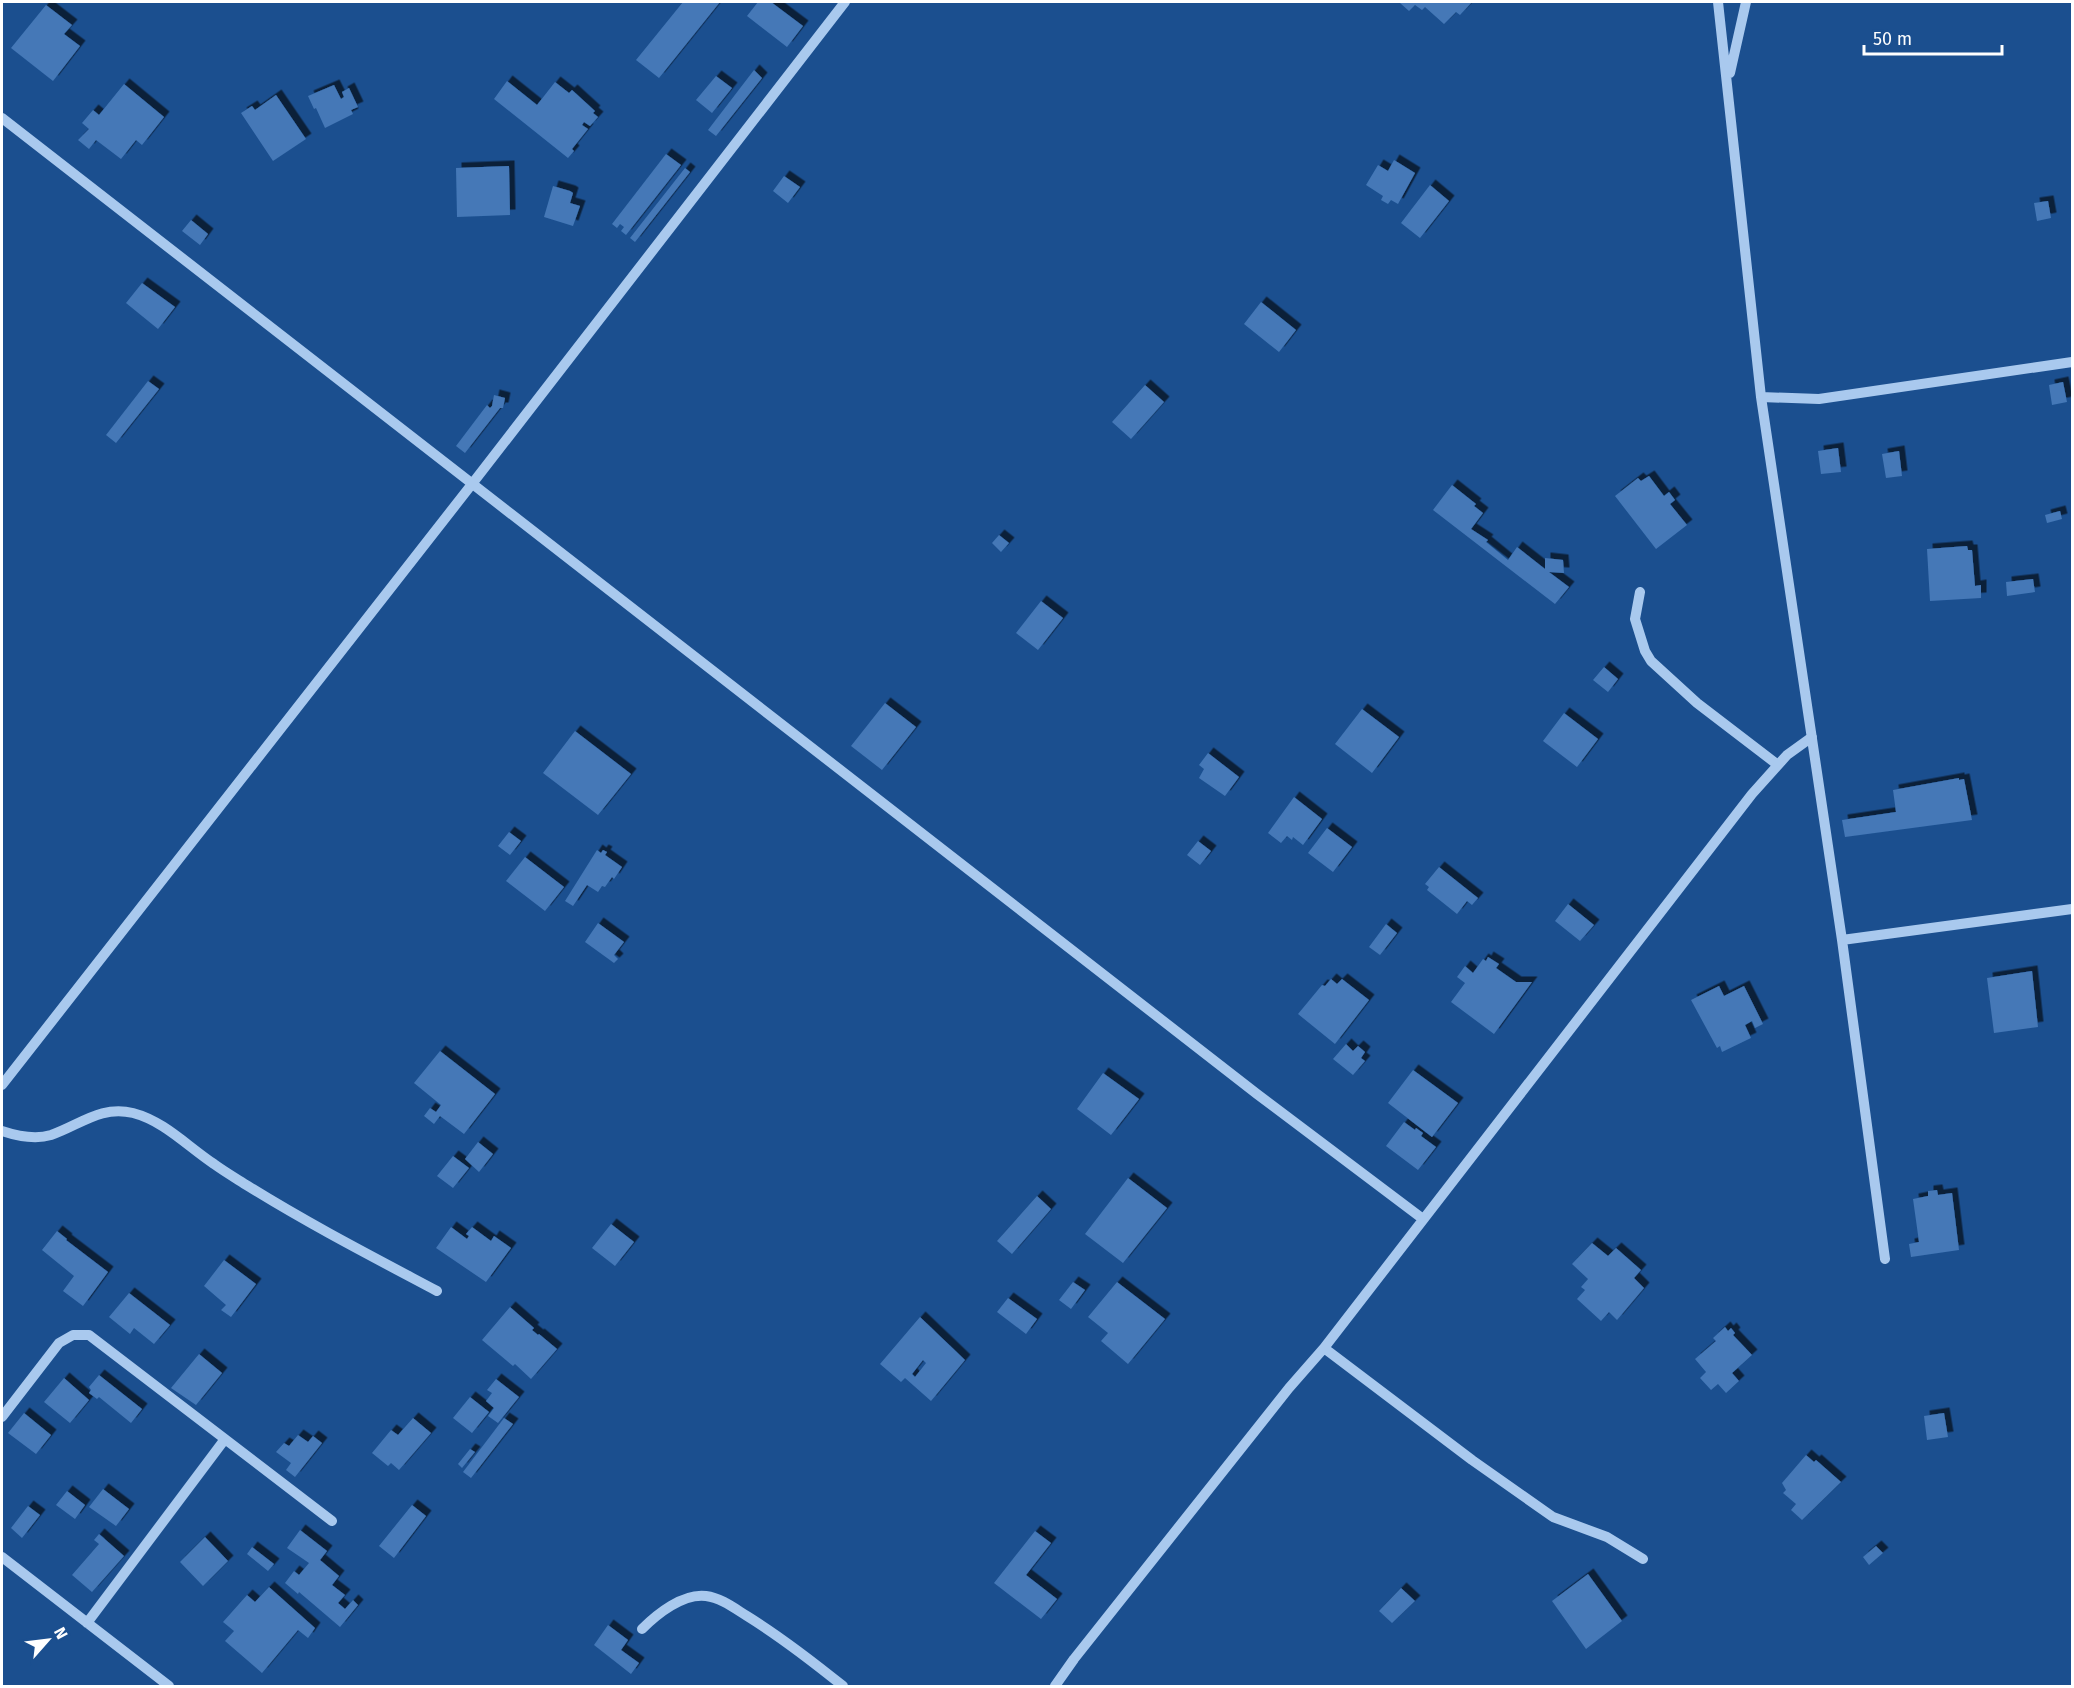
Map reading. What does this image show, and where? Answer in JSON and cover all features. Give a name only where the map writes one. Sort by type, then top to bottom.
[{"type":"street","points":[[2,1085],[845,2]]},
{"type":"street","points":[[1718,2],[1761,397],[1842,940],[1885,1259]]},
{"type":"street","points":[[1728,82],[1746,2]]},
{"type":"street","points":[[2,118],[1257,1094],[1423,1219]]},
{"type":"street","points":[[1761,397],[1819,399],[2073,362]]},
{"type":"street","points":[[1640,592],[1635,618],[1645,651],[1651,661],[1697,703],[1778,765]]},
{"type":"street","points":[[1054,1686],[1289,1388],[1324,1348],[1752,794],[1778,765],[1797,747],[1812,737]]},
{"type":"street","points":[[1842,940],[2073,909]]},
{"type":"street","points":[[2,1131],[19,1136],[39,1137],[51,1135],[104,1112],[114,1110],[144,1116],[164,1127],[213,1164],[252,1188],[436,1291]]},
{"type":"street","points":[[2,1417],[59,1343],[73,1335],[89,1335],[332,1521]]},
{"type":"street","points":[[1324,1348],[1472,1461],[1553,1517],[1607,1537],[1643,1559]]},
{"type":"street","points":[[87,1623],[225,1439]]},
{"type":"street","points":[[2,1557],[169,1686]]},
{"type":"street","points":[[642,1629],[655,1616],[681,1602],[705,1596],[713,1598],[722,1601],[764,1627],[843,1686]]},
{"type":"building","points":[[683,2],[720,2],[659,78],[636,60]]},
{"type":"building","points":[[758,2],[771,2],[803,26],[787,47],[747,16]]},
{"type":"building","points":[[1401,2],[1472,2],[1460,15],[1456,12],[1444,24],[1425,7],[1422,10],[1415,5],[1409,11]]},
{"type":"building","points":[[46,5],[72,25],[64,34],[80,46],[53,81],[11,48]]},
{"type":"building","points":[[754,70],[762,78],[716,136],[708,130]]},
{"type":"building","points":[[716,76],[732,88],[712,113],[696,100]]},
{"type":"building","points":[[507,81],[537,105],[555,82],[569,93],[572,90],[595,111],[593,113],[598,117],[590,126],[584,122],[582,125],[588,129],[572,149],[574,151],[568,158],[494,99]]},
{"type":"building","points":[[124,84],[164,117],[142,145],[136,140],[121,159],[96,140],[89,149],[78,140],[89,129],[82,123],[93,110],[99,115]]},
{"type":"building","points":[[334,85],[341,99],[344,97],[342,92],[349,88],[358,107],[351,110],[353,114],[325,128],[308,96]]},
{"type":"building","points":[[276,95],[306,139],[273,161],[241,113],[252,106],[255,110]]},
{"type":"building","points":[[666,154],[681,165],[626,235],[621,231],[624,227],[620,224],[617,228],[612,224]]},
{"type":"building","points":[[1394,160],[1415,173],[1398,204],[1391,200],[1388,204],[1381,200],[1383,196],[1366,185],[1378,165],[1388,171]]},
{"type":"building","points":[[509,166],[510,215],[457,217],[456,168]]},
{"type":"building","points":[[685,168],[690,172],[635,242],[630,238]]},
{"type":"building","points":[[784,176],[800,187],[788,203],[773,191]]},
{"type":"building","points":[[1430,185],[1449,201],[1420,238],[1401,223]]},
{"type":"building","points":[[553,186],[573,193],[570,203],[580,206],[573,226],[544,217]]},
{"type":"building","points":[[2048,201],[2051,218],[2037,221],[2034,203]]},
{"type":"building","points":[[191,220],[208,234],[200,245],[182,231]]},
{"type":"building","points":[[142,283],[175,307],[158,329],[126,303]]},
{"type":"building","points":[[1261,302],[1296,330],[1279,352],[1244,324]]},
{"type":"building","points":[[148,381],[159,389],[116,443],[106,435]]},
{"type":"building","points":[[2063,382],[2067,402],[2052,405],[2049,385]]},
{"type":"building","points":[[1145,385],[1164,402],[1131,439],[1112,422]]},
{"type":"building","points":[[494,395],[505,398],[503,408],[500,408],[465,453],[456,446],[487,405],[490,408],[492,406]]},
{"type":"building","points":[[1838,448],[1841,472],[1821,474],[1818,451]]},
{"type":"building","points":[[1899,451],[1902,476],[1886,478],[1882,454]]},
{"type":"building","points":[[1649,476],[1664,496],[1669,492],[1675,500],[1670,504],[1687,525],[1656,549],[1615,496],[1638,478],[1641,481]]},
{"type":"building","points":[[1452,485],[1476,504],[1474,506],[1483,513],[1471,529],[1488,540],[1486,542],[1508,560],[1517,547],[1545,569],[1545,558],[1563,560],[1564,573],[1549,572],[1569,587],[1555,604],[1433,510]]},
{"type":"building","points":[[2060,511],[2062,519],[2047,523],[2045,515]]},
{"type":"building","points":[[999,535],[1009,543],[1001,552],[992,543]]},
{"type":"building","points":[[1967,546],[1968,550],[1972,550],[1975,586],[1981,585],[1981,598],[1930,601],[1927,549]]},
{"type":"building","points":[[2033,579],[2035,592],[2007,596],[2006,582]]},
{"type":"building","points":[[1041,601],[1063,618],[1038,650],[1016,633]]},
{"type":"building","points":[[1604,667],[1618,679],[1608,692],[1593,680]]},
{"type":"building","points":[[885,703],[916,727],[882,770],[851,746]]},
{"type":"building","points":[[1362,709],[1399,737],[1372,773],[1335,744]]},
{"type":"building","points":[[1564,713],[1598,739],[1577,767],[1543,741]]},
{"type":"building","points":[[575,731],[631,774],[598,815],[543,773]]},
{"type":"building","points":[[1208,753],[1239,777],[1225,796],[1199,778],[1204,769],[1199,765]]},
{"type":"building","points":[[1959,778],[1959,780],[1964,779],[1972,820],[1845,837],[1842,820],[1896,812],[1893,790]]},
{"type":"building","points":[[1294,797],[1322,819],[1303,845],[1293,837],[1292,840],[1287,836],[1281,843],[1268,833]]},
{"type":"building","points":[[1327,828],[1352,847],[1333,872],[1308,853]]},
{"type":"building","points":[[509,832],[521,841],[510,855],[498,846]]},
{"type":"building","points":[[1198,841],[1211,851],[1200,865],[1187,855]]},
{"type":"building","points":[[597,850],[601,853],[603,850],[607,852],[605,855],[622,867],[614,879],[612,877],[598,892],[587,885],[573,906],[565,901]]},
{"type":"building","points":[[525,857],[564,887],[545,911],[506,881]]},
{"type":"building","points":[[1439,867],[1478,898],[1472,905],[1467,901],[1457,914],[1427,890],[1429,887],[1425,884]]},
{"type":"building","points":[[1568,904],[1594,925],[1580,941],[1555,921]]},
{"type":"building","points":[[598,923],[624,942],[614,955],[618,959],[614,963],[585,942]]},
{"type":"building","points":[[1386,924],[1397,933],[1380,955],[1369,947]]},
{"type":"building","points":[[1488,957],[1499,964],[1496,968],[1516,982],[1532,982],[1494,1034],[1451,1002],[1465,983],[1457,977],[1465,966],[1473,973],[1483,959],[1486,961]]},
{"type":"building","points":[[2032,971],[2038,1027],[1994,1033],[1987,978]]},
{"type":"building","points":[[1331,979],[1337,984],[1342,979],[1369,1000],[1335,1044],[1298,1014],[1322,985],[1325,986]]},
{"type":"building","points":[[1719,986],[1724,996],[1744,986],[1763,1024],[1755,1028],[1752,1021],[1745,1025],[1751,1038],[1722,1052],[1720,1046],[1717,1048],[1691,1000]]},
{"type":"building","points":[[1346,1044],[1353,1051],[1358,1046],[1365,1052],[1361,1058],[1365,1061],[1353,1075],[1333,1059]]},
{"type":"building","points":[[440,1051],[495,1094],[464,1134],[440,1116],[434,1124],[424,1116],[430,1108],[436,1112],[441,1105],[414,1083]]},
{"type":"building","points":[[1413,1070],[1458,1103],[1432,1137],[1388,1103]]},
{"type":"building","points":[[1103,1073],[1139,1099],[1111,1135],[1077,1109]]},
{"type":"building","points":[[1404,1122],[1423,1133],[1421,1136],[1436,1147],[1418,1170],[1386,1146]]},
{"type":"building","points":[[478,1142],[493,1154],[479,1172],[465,1159]]},
{"type":"building","points":[[453,1156],[469,1168],[453,1188],[437,1176]]},
{"type":"building","points":[[1128,1178],[1167,1208],[1123,1263],[1085,1234]]},
{"type":"building","points":[[1937,1190],[1938,1195],[1952,1193],[1959,1250],[1911,1257],[1909,1244],[1919,1242],[1913,1199],[1928,1196],[1928,1191]]},
{"type":"building","points":[[1037,1196],[1051,1209],[1012,1254],[997,1241]]},
{"type":"building","points":[[611,1224],[634,1242],[615,1266],[592,1248]]},
{"type":"building","points":[[451,1227],[467,1239],[469,1236],[466,1234],[472,1227],[491,1241],[494,1236],[511,1248],[486,1282],[436,1248]]},
{"type":"building","points":[[57,1231],[108,1272],[83,1306],[63,1291],[74,1276],[42,1250]]},
{"type":"building","points":[[1592,1243],[1608,1256],[1616,1248],[1641,1270],[1634,1278],[1644,1288],[1617,1320],[1609,1312],[1601,1321],[1577,1299],[1585,1290],[1581,1287],[1588,1279],[1572,1264]]},
{"type":"building","points":[[224,1260],[256,1284],[231,1317],[221,1310],[226,1305],[204,1286]]},
{"type":"building","points":[[1073,1282],[1085,1290],[1071,1309],[1059,1300]]},
{"type":"building","points":[[1117,1282],[1165,1319],[1128,1364],[1101,1341],[1108,1333],[1088,1317]]},
{"type":"building","points":[[129,1293],[170,1325],[154,1344],[134,1328],[130,1334],[109,1317]]},
{"type":"building","points":[[1008,1298],[1037,1319],[1026,1334],[997,1312]]},
{"type":"building","points":[[510,1307],[534,1328],[532,1330],[557,1349],[531,1379],[482,1340]]},
{"type":"building","points":[[920,1317],[965,1360],[931,1401],[905,1378],[901,1382],[880,1364]],"holes":[[[923,1360],[926,1363],[915,1377],[912,1374]]]},
{"type":"building","points":[[1725,1327],[1728,1331],[1731,1328],[1735,1333],[1733,1335],[1752,1355],[1732,1373],[1739,1381],[1726,1393],[1718,1384],[1711,1390],[1700,1378],[1706,1372],[1695,1359],[1716,1341],[1713,1338]]},
{"type":"building","points":[[199,1354],[222,1373],[196,1405],[171,1388]]},
{"type":"building","points":[[99,1375],[142,1409],[131,1423],[99,1397],[97,1399],[89,1393],[91,1390],[89,1387]]},
{"type":"building","points":[[64,1378],[89,1400],[70,1423],[44,1402]]},
{"type":"building","points":[[496,1379],[519,1397],[498,1423],[488,1416],[494,1408],[486,1401],[492,1393],[487,1390]]},
{"type":"building","points":[[470,1397],[489,1412],[472,1433],[453,1418]]},
{"type":"building","points":[[24,1413],[51,1435],[36,1454],[8,1433]]},
{"type":"building","points":[[1944,1413],[1948,1437],[1927,1440],[1924,1416]]},
{"type":"building","points":[[413,1418],[431,1433],[399,1470],[391,1463],[388,1466],[372,1453],[391,1430],[398,1435]]},
{"type":"building","points":[[504,1418],[513,1424],[471,1478],[463,1472]]},
{"type":"building","points":[[298,1435],[308,1442],[313,1436],[322,1443],[295,1477],[286,1470],[291,1463],[276,1452],[284,1443],[289,1446]]},
{"type":"building","points":[[470,1449],[475,1452],[462,1468],[458,1464]]},
{"type":"building","points":[[1806,1455],[1814,1462],[1816,1460],[1841,1482],[1802,1520],[1791,1510],[1796,1504],[1783,1493],[1786,1490],[1782,1483]]},
{"type":"building","points":[[103,1489],[129,1509],[116,1526],[89,1507]]},
{"type":"building","points":[[67,1491],[85,1505],[75,1519],[56,1505]]},
{"type":"building","points":[[412,1505],[426,1516],[394,1558],[379,1546]]},
{"type":"building","points":[[28,1506],[40,1515],[22,1538],[11,1528]]},
{"type":"building","points":[[300,1530],[327,1551],[320,1560],[339,1576],[332,1585],[345,1595],[338,1603],[345,1609],[353,1600],[358,1605],[340,1627],[285,1583],[294,1571],[299,1575],[309,1563],[287,1548]]},
{"type":"building","points":[[1035,1531],[1051,1543],[1026,1575],[1057,1599],[1041,1619],[994,1583]]},
{"type":"building","points":[[99,1534],[124,1556],[92,1592],[72,1575],[99,1544],[94,1540]]},
{"type":"building","points":[[205,1537],[228,1561],[203,1586],[180,1562]]},
{"type":"building","points":[[1876,1546],[1883,1553],[1869,1565],[1863,1557]]},
{"type":"building","points":[[252,1547],[274,1564],[268,1571],[247,1554]]},
{"type":"building","points":[[1588,1574],[1622,1621],[1586,1649],[1552,1601]]},
{"type":"building","points":[[269,1587],[315,1628],[308,1638],[298,1630],[262,1673],[225,1641],[234,1631],[223,1622],[247,1595],[255,1602]]},
{"type":"building","points":[[1401,1588],[1415,1601],[1392,1623],[1379,1611]]},
{"type":"building","points":[[608,1625],[628,1640],[621,1650],[639,1663],[631,1674],[594,1645]]}]
